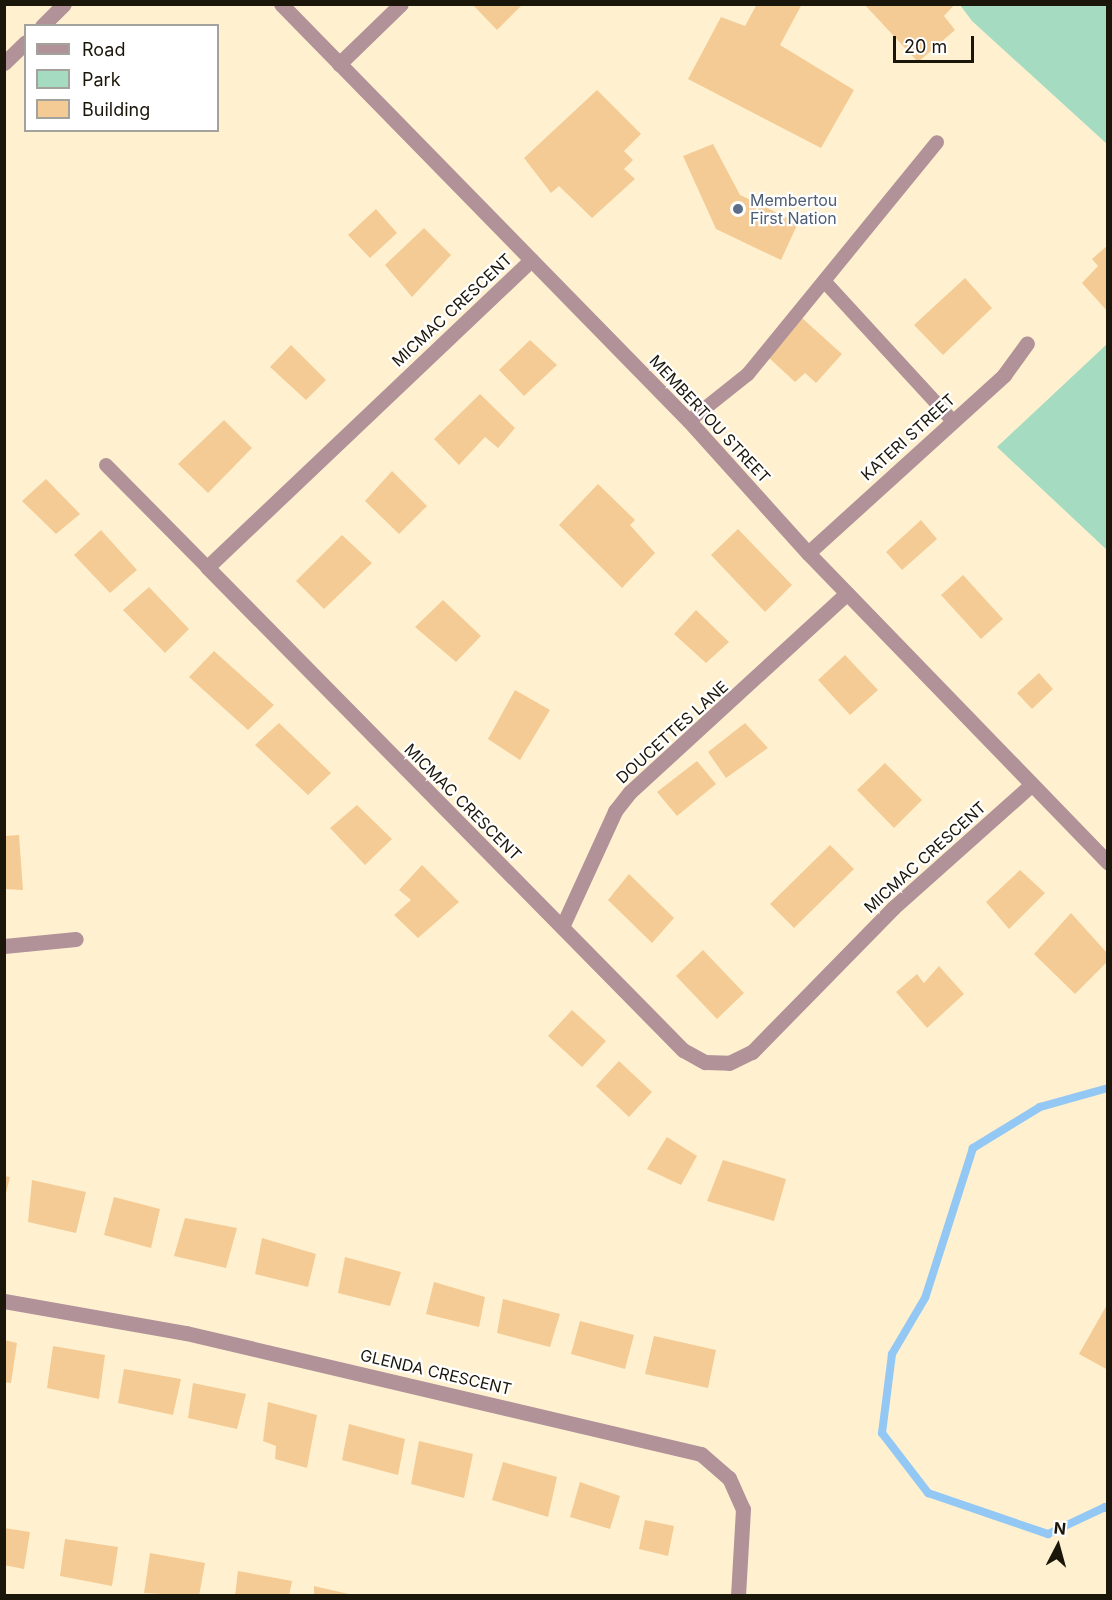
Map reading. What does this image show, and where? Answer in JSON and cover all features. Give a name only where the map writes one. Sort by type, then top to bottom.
[{"type":"street","points":[[44,24],[64,4]]},
{"type":"street","name":"MEMBERTOU STREET","points":[[281,4],[689,421],[808,553],[1107,863]]},
{"type":"street","points":[[339,64],[401,4]]},
{"type":"street","points":[[4,63],[24,44]]},
{"type":"street","name":"MICMAC CRESCENT","points":[[531,260],[207,567],[683,1050],[705,1062],[729,1063],[752,1052],[893,908],[1032,784]]},
{"type":"street","name":"KATERI STREET","points":[[808,553],[1004,375],[1027,343]]},
{"type":"street","name":"DOUCETTES LANE","points":[[562,927],[615,811],[630,792],[701,731],[847,593]]},
{"type":"street","points":[[4,946],[76,939]]},
{"type":"street","name":"GLENDA CRESCENT","points":[[4,1301],[186,1333],[701,1454],[729,1478],[743,1509],[738,1596]]},
{"type":"lane","points":[[689,421],[748,374],[937,142]]},
{"type":"lane","points":[[825,282],[953,421]]},
{"type":"lane","points":[[106,465],[207,567]]},
{"type":"green space","points":[[960,5],[1107,5],[1107,144],[972,21]]},
{"type":"green space","points":[[1107,344],[1107,550],[997,447]]},
{"type":"building","points":[[472,4],[523,4],[497,30]]},
{"type":"building","points":[[757,4],[802,4],[780,45],[854,90],[821,148],[688,79],[721,17],[745,26]]},
{"type":"building","points":[[864,4],[955,4],[944,16],[955,30],[918,62]]},
{"type":"building","points":[[597,90],[641,134],[624,151],[633,160],[624,169],[635,179],[592,218],[559,186],[551,193],[524,158]]},
{"type":"building","name":"Membertou First Nation","points":[[713,144],[740,195],[798,223],[781,260],[716,229],[683,156]]},
{"type":"building","points":[[376,209],[397,233],[370,258],[348,235]]},
{"type":"building","points":[[424,228],[451,255],[412,297],[385,265]]},
{"type":"building","points":[[1108,245],[1108,312],[1082,283],[1098,266],[1092,259]]},
{"type":"building","points":[[965,278],[992,308],[943,355],[914,325]]},
{"type":"building","points":[[802,318],[842,354],[816,383],[805,373],[795,382],[767,356]]},
{"type":"building","points":[[530,340],[557,365],[524,396],[499,370]]},
{"type":"building","points":[[291,345],[326,380],[306,400],[270,367]]},
{"type":"building","points":[[480,394],[515,428],[498,448],[485,437],[459,465],[434,439]]},
{"type":"building","points":[[224,420],[252,448],[208,493],[178,464]]},
{"type":"building","points":[[392,471],[427,506],[399,534],[365,501]]},
{"type":"building","points":[[46,479],[80,514],[56,534],[22,501]]},
{"type":"building","points":[[598,484],[635,520],[630,525],[655,553],[622,588],[559,525]]},
{"type":"building","points":[[921,520],[937,539],[902,570],[886,552]]},
{"type":"building","points":[[738,529],[792,585],[765,612],[711,555]]},
{"type":"building","points":[[101,530],[137,570],[110,593],[74,555]]},
{"type":"building","points":[[342,535],[372,563],[324,609],[296,581]]},
{"type":"building","points":[[963,575],[1003,619],[981,639],[941,595]]},
{"type":"building","points":[[149,587],[189,629],[165,653],[123,610]]},
{"type":"building","points":[[443,600],[481,636],[456,662],[415,627]]},
{"type":"building","points":[[696,610],[729,642],[706,663],[674,634]]},
{"type":"building","points":[[214,651],[274,705],[248,730],[189,677]]},
{"type":"building","points":[[845,655],[878,690],[850,715],[818,680]]},
{"type":"building","points":[[1039,673],[1053,689],[1032,709],[1017,693]]},
{"type":"building","points":[[515,690],[550,710],[520,760],[488,739]]},
{"type":"building","points":[[279,723],[331,773],[308,795],[255,745]]},
{"type":"building","points":[[745,723],[768,748],[726,778],[708,752]]},
{"type":"building","points":[[697,761],[716,784],[677,816],[657,792]]},
{"type":"building","points":[[885,763],[922,800],[894,828],[857,790]]},
{"type":"building","points":[[357,805],[392,839],[365,865],[330,828]]},
{"type":"building","points":[[19,835],[23,890],[4,889],[4,836]]},
{"type":"building","points":[[830,845],[854,869],[794,928],[770,904]]},
{"type":"building","points":[[422,865],[459,902],[418,938],[394,915],[411,900],[399,890]]},
{"type":"building","points":[[1020,870],[1045,893],[1009,929],[986,902]]},
{"type":"building","points":[[629,874],[674,918],[652,943],[608,900]]},
{"type":"building","points":[[1071,913],[1108,954],[1108,961],[1075,994],[1034,954]]},
{"type":"building","points":[[703,950],[744,993],[717,1019],[676,976]]},
{"type":"building","points":[[939,966],[964,994],[927,1028],[896,992],[917,974],[924,983]]},
{"type":"building","points":[[572,1010],[606,1041],[582,1067],[548,1036]]},
{"type":"building","points":[[619,1061],[652,1092],[629,1117],[596,1086]]},
{"type":"building","points":[[667,1137],[697,1156],[681,1185],[647,1169]]},
{"type":"building","points":[[723,1160],[786,1179],[774,1221],[707,1201]]},
{"type":"building","points":[[4,1176],[10,1177],[5,1197],[4,1197]]},
{"type":"building","points":[[32,1180],[86,1192],[76,1233],[28,1222]]},
{"type":"building","points":[[114,1197],[160,1209],[151,1248],[104,1235]]},
{"type":"building","points":[[185,1218],[237,1228],[226,1268],[174,1256]]},
{"type":"building","points":[[262,1238],[316,1254],[308,1287],[255,1274]]},
{"type":"building","points":[[345,1257],[401,1272],[390,1306],[338,1293]]},
{"type":"building","points":[[434,1282],[485,1297],[479,1327],[426,1314]]},
{"type":"building","points":[[503,1299],[560,1314],[550,1347],[497,1333]]},
{"type":"building","points":[[1108,1303],[1108,1370],[1079,1354]]},
{"type":"building","points":[[580,1321],[634,1335],[625,1369],[571,1354]]},
{"type":"building","points":[[654,1336],[716,1350],[708,1388],[645,1374]]},
{"type":"building","points":[[4,1340],[17,1343],[11,1383],[4,1382]]},
{"type":"building","points":[[53,1346],[105,1355],[99,1399],[47,1388]]},
{"type":"building","points":[[124,1369],[181,1379],[173,1415],[118,1403]]},
{"type":"building","points":[[193,1383],[246,1394],[237,1429],[188,1418]]},
{"type":"building","points":[[268,1402],[317,1415],[307,1468],[275,1459],[276,1446],[263,1441]]},
{"type":"building","points":[[349,1424],[405,1439],[398,1475],[342,1460]]},
{"type":"building","points":[[419,1441],[473,1454],[464,1498],[411,1484]]},
{"type":"building","points":[[503,1462],[557,1477],[548,1517],[492,1500]]},
{"type":"building","points":[[580,1482],[620,1496],[610,1529],[570,1517]]},
{"type":"building","points":[[645,1520],[674,1526],[668,1556],[639,1549]]},
{"type":"building","points":[[4,1528],[30,1532],[24,1569],[4,1565]]},
{"type":"building","points":[[65,1539],[118,1547],[112,1586],[60,1576]]},
{"type":"building","points":[[150,1553],[205,1563],[199,1596],[144,1593]]},
{"type":"building","points":[[238,1571],[292,1581],[289,1596],[235,1596]]},
{"type":"building","points":[[314,1586],[353,1595],[353,1596],[314,1596]]},
{"type":"waterway","points":[[1108,1088],[1040,1107],[973,1148],[925,1298],[892,1354],[882,1433],[928,1493],[1048,1534],[1105,1507],[1108,1509]]},
{"type":"place","name":"Membertou First Nation","points":[[738,209]]}]
